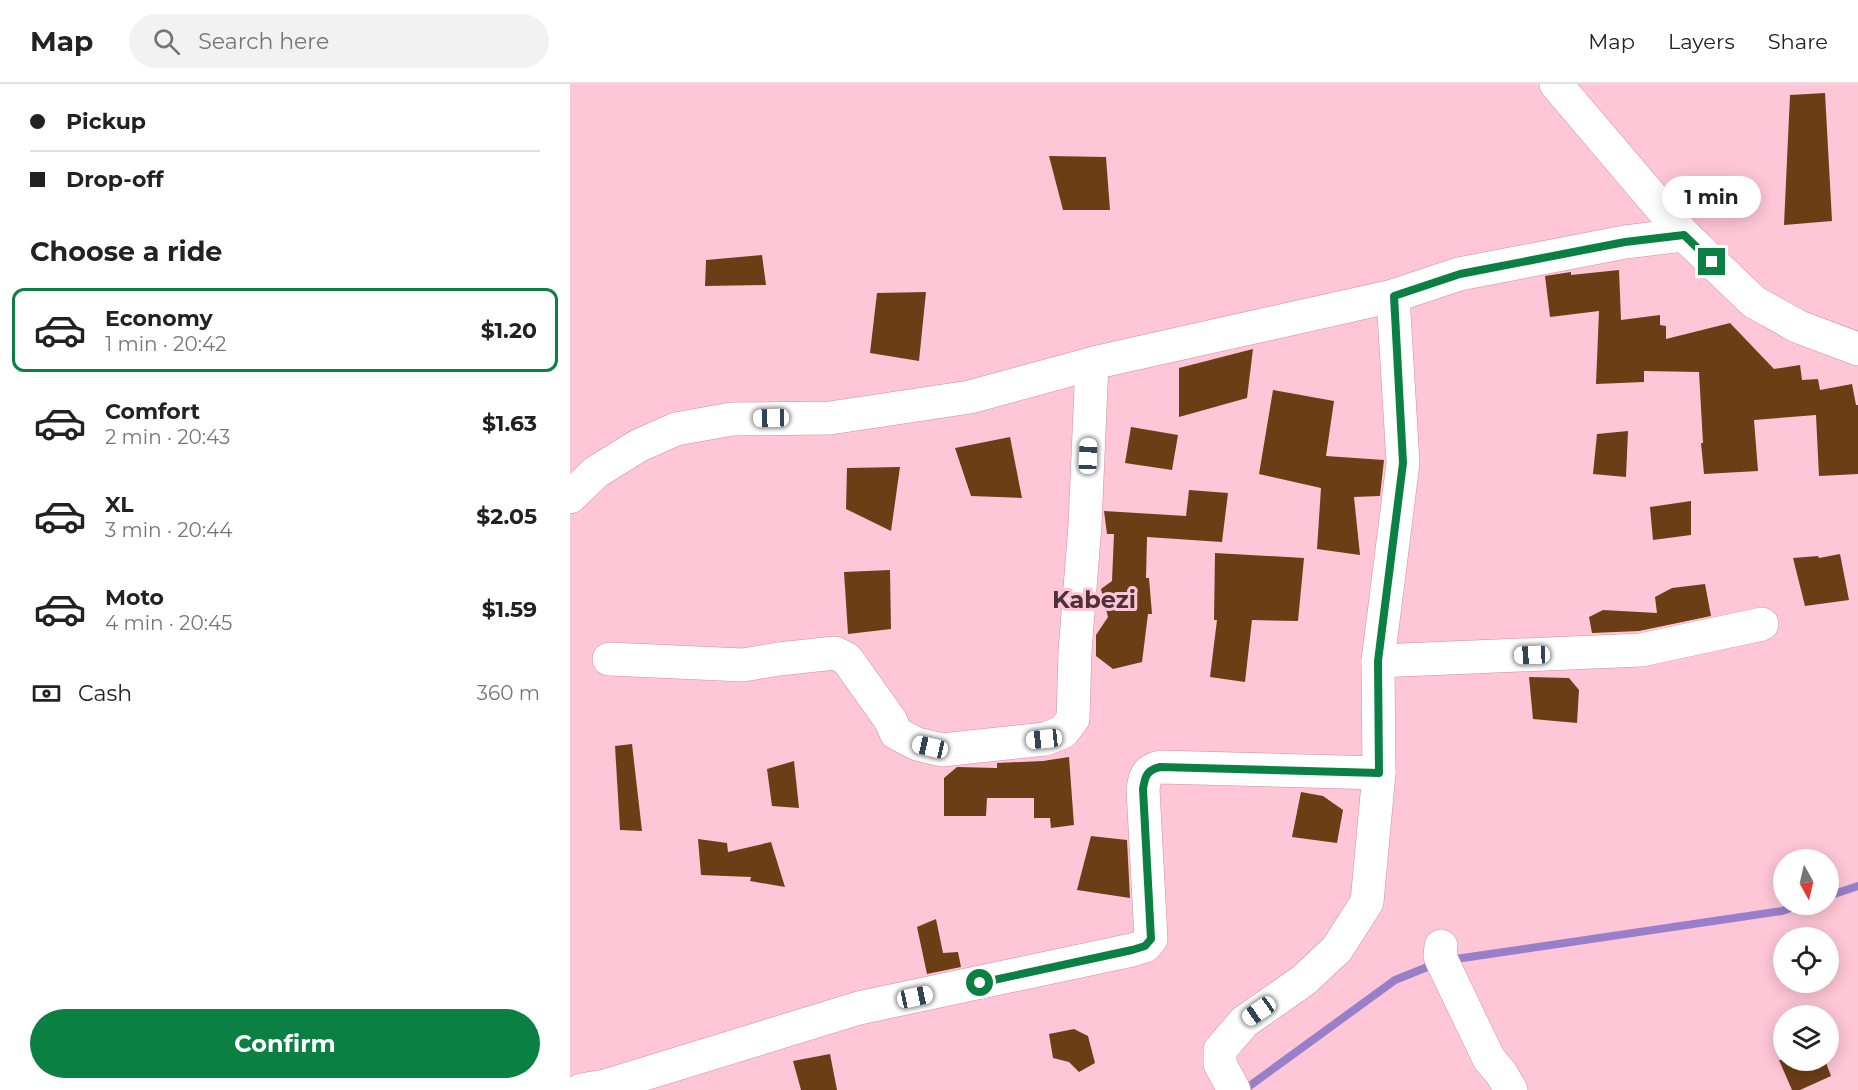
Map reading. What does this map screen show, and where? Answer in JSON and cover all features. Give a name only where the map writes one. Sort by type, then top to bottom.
[{"type":"street","points":[[1556,84],[1684,235],[1754,302],[1799,327],[1858,349]]},
{"type":"street","points":[[570,497],[596,472],[638,446],[676,429],[732,419],[830,418],[958,399],[1092,364],[1394,296],[1460,274],[1625,242],[1684,235]]},
{"type":"street","points":[[1234,1090],[1220,1064],[1220,1050],[1244,1022],[1304,980],[1337,949],[1367,902],[1379,773],[1378,661],[1403,463],[1394,296]]},
{"type":"street","points":[[609,659],[743,665],[835,653],[847,659],[891,722],[896,733],[917,744],[942,750],[1044,739],[1063,732],[1073,719],[1092,364]]},
{"type":"street","points":[[1378,661],[1641,650],[1762,624]]},
{"type":"street","points":[[581,1090],[605,1086],[858,1008],[1145,946],[1151,939],[1143,789],[1144,778],[1153,769],[1160,767],[1379,773]]},
{"type":"street","points":[[1441,946],[1442,961],[1490,1059],[1511,1090]]},
{"type":"building","points":[[1825,93],[1832,221],[1784,225],[1790,95]]},
{"type":"building","points":[[1049,156],[1106,157],[1110,210],[1063,210]]},
{"type":"building","points":[[762,255],[766,285],[705,286],[706,260]]},
{"type":"building","points":[[1619,270],[1621,320],[1660,315],[1660,325],[1666,326],[1666,339],[1730,323],[1774,369],[1800,365],[1802,380],[1818,379],[1820,390],[1852,384],[1856,405],[1858,405],[1858,474],[1819,476],[1816,415],[1754,420],[1758,471],[1704,474],[1699,372],[1644,371],[1644,382],[1596,384],[1599,311],[1550,317],[1545,276],[1571,272],[1571,275]]},
{"type":"building","points":[[926,292],[919,361],[870,353],[877,293]]},
{"type":"building","points":[[1253,349],[1247,398],[1179,417],[1179,368]]},
{"type":"building","points":[[1273,390],[1334,401],[1326,456],[1384,460],[1380,496],[1354,497],[1360,555],[1317,549],[1321,488],[1259,474]]},
{"type":"building","points":[[1131,427],[1178,435],[1172,470],[1125,463]]},
{"type":"building","points":[[1628,431],[1626,477],[1593,474],[1597,434]]},
{"type":"building","points":[[1010,437],[1022,498],[971,496],[955,448]]},
{"type":"building","points":[[900,467],[891,531],[846,509],[847,468]]},
{"type":"building","points":[[1189,490],[1228,493],[1222,542],[1147,537],[1146,578],[1149,578],[1152,614],[1148,614],[1142,662],[1113,669],[1096,656],[1096,635],[1108,617],[1101,589],[1112,581],[1114,534],[1107,534],[1104,511],[1186,516]]},
{"type":"building","points":[[1691,501],[1691,535],[1653,540],[1650,507]]},
{"type":"building","points":[[1215,553],[1304,558],[1298,621],[1252,620],[1245,682],[1210,677],[1217,620],[1214,620]]},
{"type":"building","points":[[1840,554],[1849,600],[1805,606],[1793,558],[1818,556],[1819,558]]},
{"type":"building","points":[[890,570],[891,629],[848,634],[844,572]]},
{"type":"building","points":[[1705,584],[1711,616],[1639,631],[1592,633],[1589,617],[1603,610],[1657,613],[1655,597],[1672,588]]},
{"type":"building","points":[[1529,677],[1569,678],[1579,690],[1577,723],[1533,719]]},
{"type":"building","points":[[632,744],[642,831],[620,830],[615,746]]},
{"type":"building","points":[[1069,757],[1074,825],[1051,828],[1050,818],[1034,818],[1034,798],[987,798],[986,816],[944,816],[944,778],[957,767],[997,768],[997,763],[1043,761]]},
{"type":"building","points":[[794,761],[799,808],[772,806],[767,769]]},
{"type":"building","points":[[1301,792],[1323,796],[1343,810],[1337,843],[1292,837]]},
{"type":"building","points":[[1091,836],[1127,840],[1130,898],[1077,890]]},
{"type":"building","points":[[698,839],[727,843],[728,852],[771,842],[785,887],[750,881],[751,877],[701,875]]},
{"type":"building","points":[[936,919],[943,953],[958,952],[961,967],[927,974],[917,927]]},
{"type":"building","points":[[1074,1029],[1088,1036],[1095,1063],[1079,1072],[1069,1062],[1053,1058],[1049,1034]]},
{"type":"building","points":[[830,1054],[837,1090],[801,1090],[793,1061]]},
{"type":"building","points":[[1784,1071],[1829,1071],[1831,1076],[1800,1090],[1792,1090]]},
{"type":"waterway","points":[[1839,892],[1858,886]]},
{"type":"waterway","points":[[1449,960],[1773,912]]},
{"type":"waterway","points":[[1244,1090],[1395,980],[1435,964]]},
{"type":"district","name":"Kabezi","points":[[1094,599]]},
{"type":"route","points":[[980,983],[1132,950],[1145,946],[1151,939],[1143,789],[1144,778],[1153,769],[1160,767],[1379,773],[1378,661],[1403,463],[1394,296],[1460,274],[1625,242],[1684,235],[1712,262]]}]
